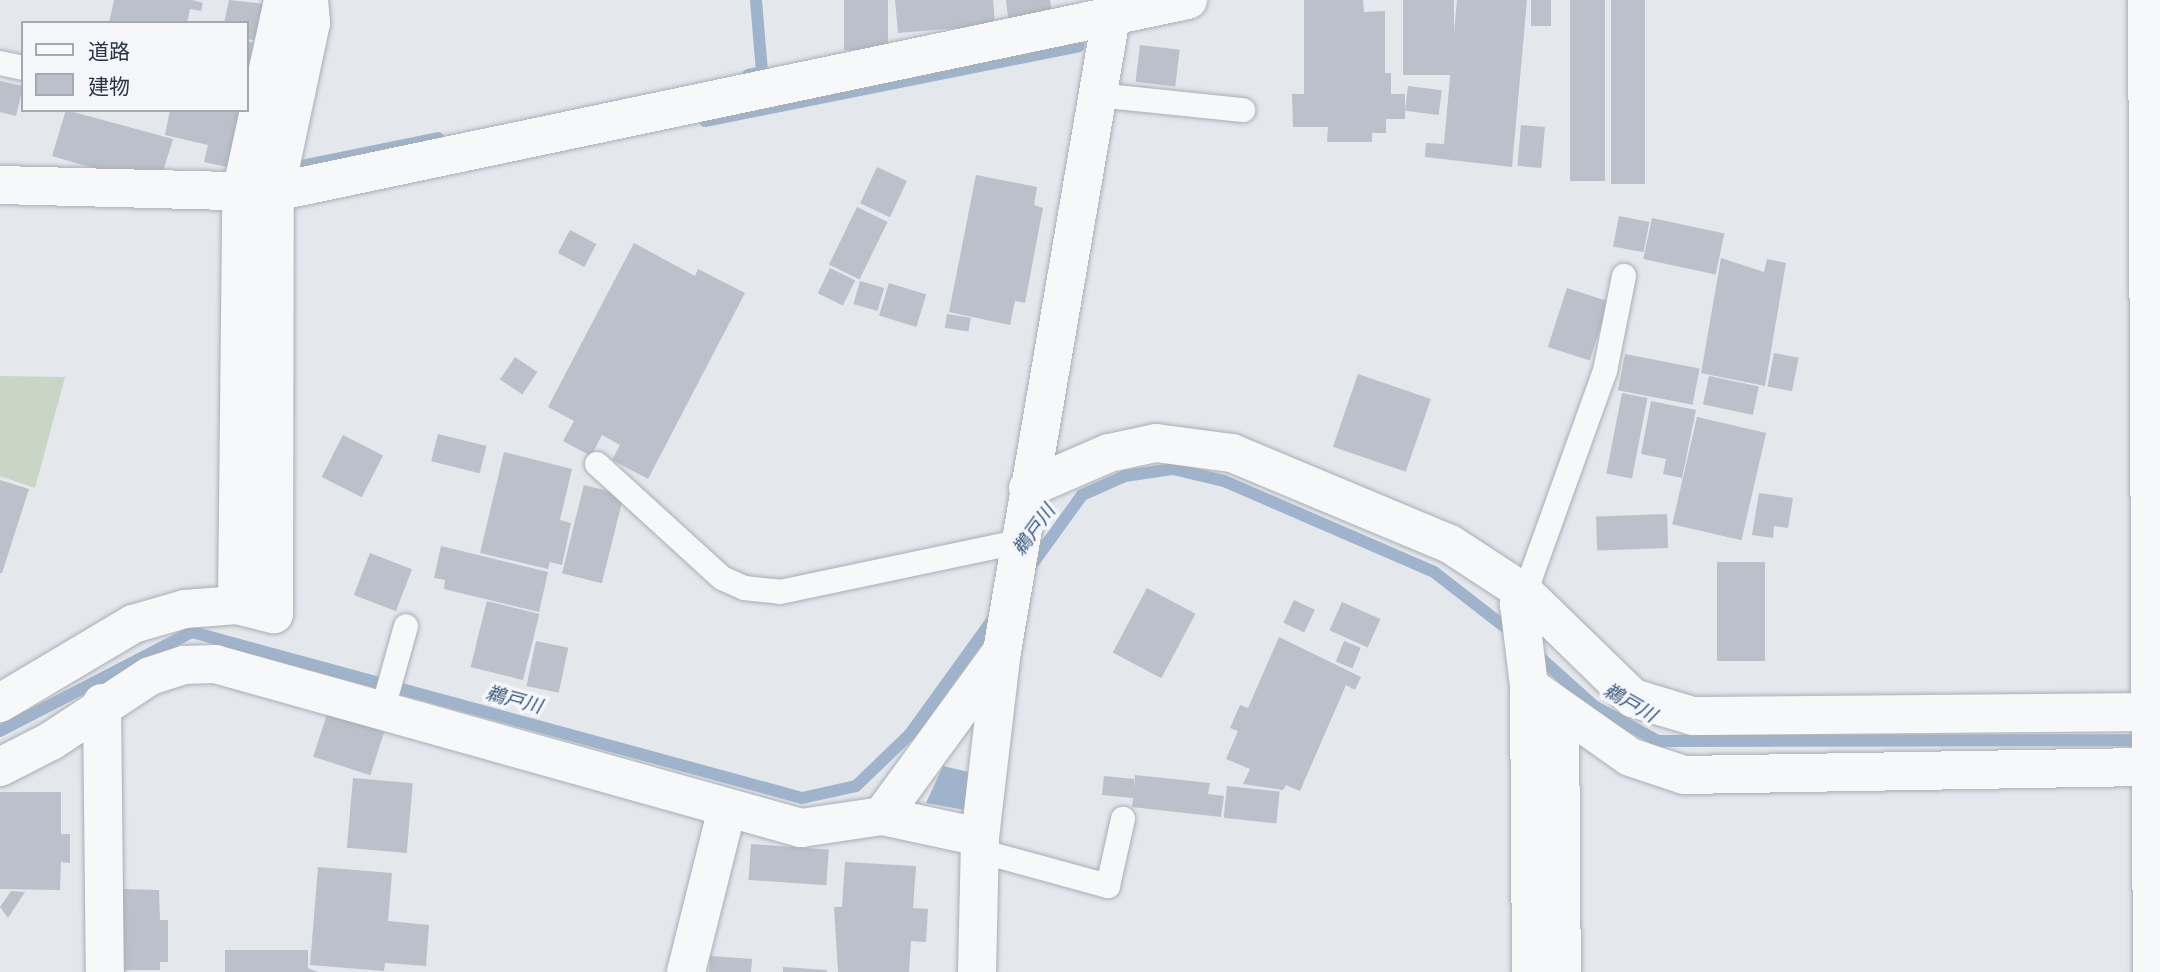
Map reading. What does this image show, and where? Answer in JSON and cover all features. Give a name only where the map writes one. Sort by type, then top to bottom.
[{"type":"street","points":[[0,703],[133,624],[185,609],[237,605],[258,193],[283,0]]},
{"type":"street","points":[[258,193],[311,23],[309,0]]},
{"type":"street","points":[[0,185],[258,193],[1112,10],[1188,0]]},
{"type":"street","points":[[2147,0],[2153,739],[2152,972]]},
{"type":"street","points":[[977,972],[980,844],[1004,637],[1017,547],[1112,10]]},
{"type":"street","points":[[1028,488],[1110,453],[1156,443],[1198,444],[1232,453],[1450,544],[1522,598],[1633,698],[1693,716],[2153,739]]},
{"type":"street","points":[[1522,598],[1527,677],[1531,972]]},
{"type":"street","points":[[883,817],[1004,637]]},
{"type":"street","points":[[0,766],[51,741],[102,703],[150,676],[184,665],[215,664],[384,705],[727,809],[801,828],[883,817],[980,844]]},
{"type":"street","points":[[1527,677],[1560,713],[1630,757],[1684,775],[2153,739]]},
{"type":"street","points":[[102,703],[104,972]]},
{"type":"street","points":[[1560,713],[1562,972]]},
{"type":"street","points":[[686,972],[727,809]]},
{"type":"lane","points":[[0,63],[21,68]]},
{"type":"lane","points":[[1097,94],[1243,110]]},
{"type":"lane","points":[[1522,598],[1605,371],[1624,276]]},
{"type":"lane","points":[[597,464],[722,578],[744,588],[779,592],[1017,547]]},
{"type":"lane","points":[[384,705],[406,626]]},
{"type":"lane","points":[[980,844],[1108,886],[1123,819]]},
{"type":"green space","points":[[0,376],[65,377],[35,488],[0,476]]},
{"type":"water","points":[[943,766],[969,772],[965,810],[926,803]]},
{"type":"building","points":[[114,0],[192,0],[203,3],[201,11],[190,9],[187,21],[109,21]]},
{"type":"building","points":[[229,0],[274,5],[265,42],[248,39],[248,21],[224,21]]},
{"type":"building","points":[[844,0],[888,0],[888,50],[844,50]]},
{"type":"building","points":[[895,0],[993,0],[995,25],[898,33]]},
{"type":"building","points":[[1006,0],[1050,0],[1053,19],[1009,25]]},
{"type":"building","points":[[1304,0],[1363,0],[1364,12],[1385,11],[1385,73],[1391,73],[1391,94],[1405,94],[1405,119],[1386,119],[1386,133],[1372,133],[1372,142],[1327,142],[1328,127],[1293,127],[1292,94],[1304,94]]},
{"type":"building","points":[[1403,0],[1454,0],[1454,75],[1403,75]]},
{"type":"building","points":[[1457,0],[1527,0],[1512,167],[1425,157],[1426,143],[1444,144]]},
{"type":"building","points":[[1531,0],[1551,0],[1551,26],[1531,26]]},
{"type":"building","points":[[1570,0],[1605,0],[1605,181],[1570,181]]},
{"type":"building","points":[[1611,0],[1645,0],[1645,184],[1611,184]]},
{"type":"building","points":[[248,41],[254,43],[248,72]]},
{"type":"building","points":[[1140,45],[1180,50],[1175,87],[1135,82]]},
{"type":"building","points":[[0,81],[21,86],[16,116],[0,112]]},
{"type":"building","points":[[1408,86],[1442,90],[1439,115],[1405,111]]},
{"type":"building","points":[[65,112],[173,139],[161,178],[134,180],[52,156]]},
{"type":"building","points":[[170,112],[247,112],[236,169],[204,162],[208,145],[165,135]]},
{"type":"building","points":[[1521,125],[1545,127],[1541,168],[1517,166]]},
{"type":"building","points":[[877,167],[907,181],[890,217],[860,203]]},
{"type":"building","points":[[976,175],[1037,187],[1034,205],[1043,208],[1025,303],[1015,301],[1010,325],[949,312]]},
{"type":"building","points":[[857,207],[888,222],[860,279],[829,265]]},
{"type":"building","points":[[1619,216],[1649,222],[1644,252],[1613,246]]},
{"type":"building","points":[[1652,218],[1724,233],[1716,274],[1643,259]]},
{"type":"building","points":[[570,230],[596,244],[584,267],[558,253]]},
{"type":"building","points":[[634,243],[695,276],[698,269],[745,293],[648,479],[612,460],[620,445],[602,435],[591,456],[563,441],[574,421],[548,407]]},
{"type":"building","points":[[1721,258],[1764,272],[1767,259],[1786,263],[1765,386],[1701,373]]},
{"type":"building","points":[[830,268],[855,280],[843,305],[818,293]]},
{"type":"building","points":[[860,281],[884,288],[877,311],[853,304]]},
{"type":"building","points":[[889,283],[926,294],[916,327],[879,316]]},
{"type":"building","points":[[1567,288],[1609,302],[1590,361],[1548,347]]},
{"type":"building","points":[[947,314],[971,318],[969,332],[945,328]]},
{"type":"building","points":[[1774,353],[1799,358],[1792,391],[1768,386]]},
{"type":"building","points":[[1625,354],[1700,369],[1693,405],[1618,390]]},
{"type":"building","points":[[515,357],[537,372],[522,394],[500,379]]},
{"type":"building","points":[[1358,374],[1431,399],[1406,472],[1333,447]]},
{"type":"building","points":[[1709,376],[1759,387],[1753,415],[1703,404]]},
{"type":"building","points":[[1622,393],[1648,398],[1632,478],[1606,473]]},
{"type":"building","points":[[1651,401],[1696,410],[1682,478],[1663,474],[1666,459],[1641,454]]},
{"type":"building","points":[[1697,417],[1766,433],[1741,540],[1672,524]]},
{"type":"building","points":[[438,434],[487,446],[480,473],[431,461]]},
{"type":"building","points":[[343,435],[383,455],[362,497],[322,477]]},
{"type":"building","points":[[504,452],[572,469],[560,520],[571,523],[562,565],[550,562],[548,569],[480,553]]},
{"type":"building","points":[[0,480],[29,489],[2,573],[0,573]]},
{"type":"building","points":[[584,485],[624,495],[602,583],[562,573]]},
{"type":"building","points":[[1759,493],[1793,498],[1788,528],[1774,526],[1773,538],[1752,535]]},
{"type":"building","points":[[1667,514],[1668,548],[1597,550],[1596,516]]},
{"type":"building","points":[[441,546],[548,572],[539,612],[444,589],[445,580],[434,578]]},
{"type":"building","points":[[370,553],[412,569],[396,611],[354,595]]},
{"type":"building","points":[[1717,562],[1765,562],[1765,661],[1717,661]]},
{"type":"building","points":[[1147,588],[1196,614],[1161,678],[1113,652]]},
{"type":"building","points":[[1294,600],[1315,610],[1304,632],[1283,623]]},
{"type":"building","points":[[487,601],[539,614],[523,680],[471,667]]},
{"type":"building","points":[[1342,602],[1380,619],[1368,647],[1329,630]]},
{"type":"building","points":[[1279,637],[1361,677],[1355,690],[1346,685],[1300,791],[1286,785],[1283,790],[1243,784],[1250,769],[1226,759],[1238,731],[1230,728],[1240,705],[1248,708]]},
{"type":"building","points":[[536,641],[568,648],[559,693],[526,686]]},
{"type":"building","points":[[1344,641],[1361,648],[1352,668],[1336,661]]},
{"type":"building","points":[[328,711],[385,730],[370,775],[313,757]]},
{"type":"building","points":[[1135,775],[1210,783],[1208,794],[1224,796],[1221,817],[1132,807],[1133,798],[1102,795],[1104,776],[1134,779],[1134,789]]},
{"type":"building","points":[[353,778],[413,783],[407,853],[347,848]]},
{"type":"building","points":[[1227,786],[1280,792],[1276,823],[1224,818]]},
{"type":"building","points":[[0,792],[61,792],[61,834],[70,834],[70,863],[61,862],[60,890],[0,889]]},
{"type":"building","points":[[751,844],[829,849],[826,885],[748,880]]},
{"type":"building","points":[[845,862],[916,866],[913,908],[928,909],[926,942],[911,941],[909,972],[838,972],[834,907],[842,907]]},
{"type":"building","points":[[318,867],[392,873],[388,921],[429,925],[426,966],[385,963],[384,971],[310,965]]},
{"type":"building","points":[[122,889],[159,890],[160,920],[168,920],[168,962],[160,962],[160,970],[122,970]]},
{"type":"building","points":[[11,891],[25,892],[8,918],[0,907]]},
{"type":"building","points":[[225,950],[308,950],[308,968],[318,972],[225,972]]},
{"type":"building","points":[[710,956],[752,959],[751,972],[709,972]]},
{"type":"building","points":[[783,967],[827,970],[827,972],[783,972]]},
{"type":"waterway","points":[[748,75],[762,72],[756,0]]},
{"type":"waterway","points":[[705,121],[1079,46]]},
{"type":"waterway","points":[[297,167],[438,138]]},
{"type":"waterway","name":"鵜戸川","points":[[1028,570],[1082,495],[1125,476],[1173,469],[1224,481],[1434,572],[1514,634]]},
{"type":"waterway","name":"鵜戸川","points":[[0,731],[192,632],[802,798],[856,786],[910,734],[995,616]]},
{"type":"waterway","name":"鵜戸川","points":[[1535,653],[1594,706],[1658,741],[2146,740]]}]
